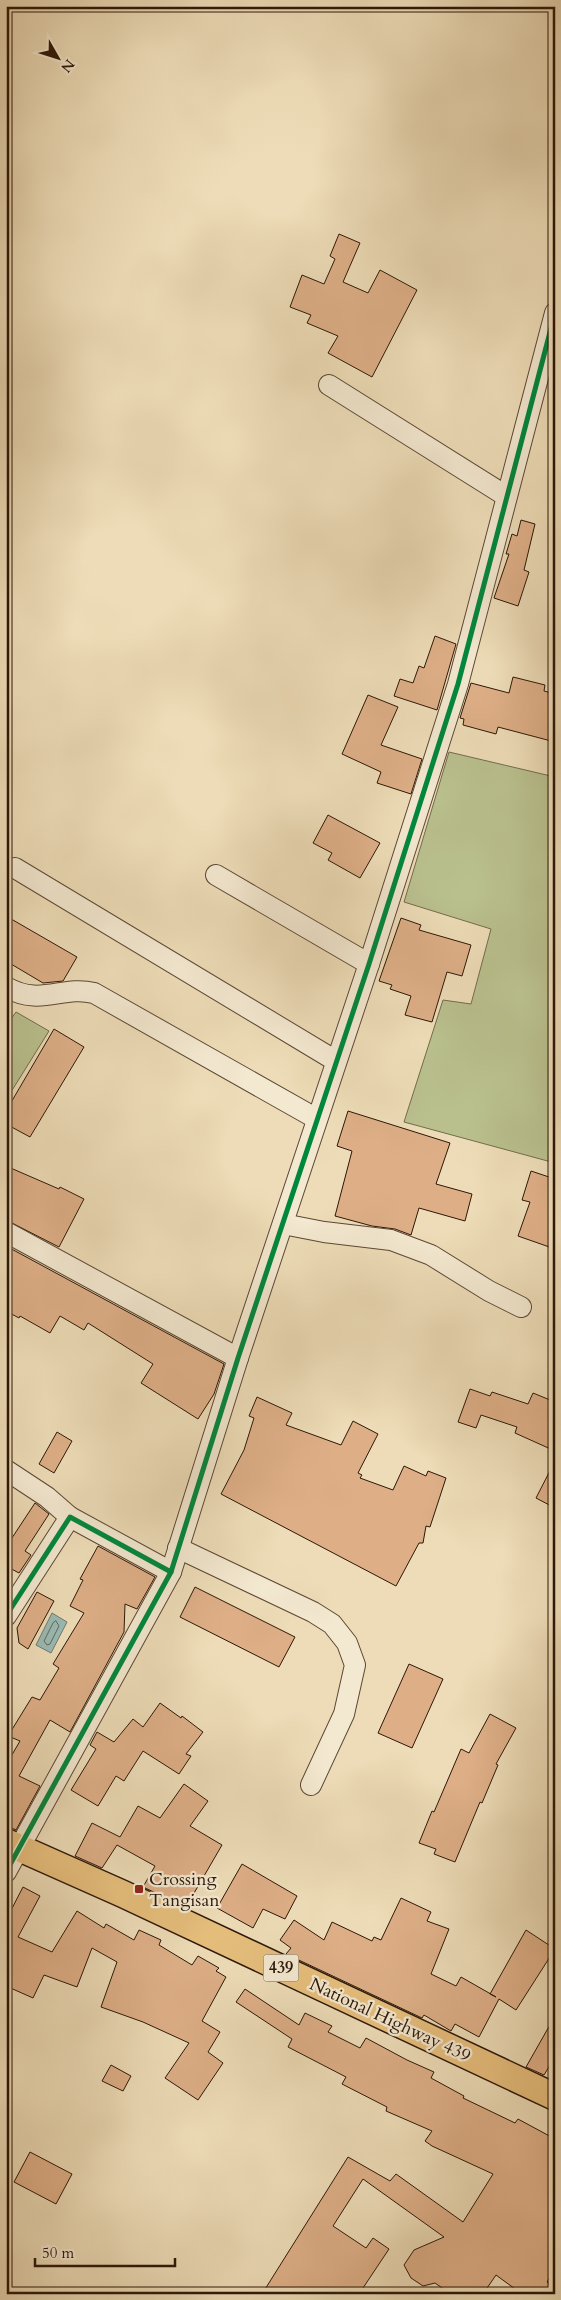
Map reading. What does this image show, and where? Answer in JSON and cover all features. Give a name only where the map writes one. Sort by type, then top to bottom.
[{"type":"main road","name":"National Highway 439","points":[[13,1845],[123,1894],[555,2097]]},
{"type":"street","points":[[6,1872],[13,1845],[171,1572],[238,1358],[369,964],[458,684],[555,314]]},
{"type":"street","points":[[329,385],[506,496]]},
{"type":"street","points":[[15,868],[336,1061]]},
{"type":"street","points":[[216,875],[369,964]]},
{"type":"street","points":[[9,992],[41,996],[76,990],[94,993],[317,1119]]},
{"type":"street","points":[[283,1224],[324,1232],[391,1240],[430,1254],[489,1291],[521,1307]]},
{"type":"street","points":[[6,1232],[238,1358]]},
{"type":"street","points":[[6,1470],[46,1497],[70,1518],[171,1572]]},
{"type":"street","points":[[6,1616],[13,1591],[70,1518]]},
{"type":"street","points":[[178,1548],[313,1612],[332,1624],[347,1643],[355,1665],[344,1714],[311,1785]]},
{"type":"green space","points":[[449,752],[555,777],[555,1163],[404,1122],[443,1000],[471,1004],[491,929],[404,902]]},
{"type":"green space","points":[[16,1012],[49,1031],[6,1100],[6,1026]]},
{"type":"water","points":[[52,1613],[67,1622],[51,1653],[36,1645]]},
{"type":"building","points":[[339,234],[360,243],[343,282],[368,293],[380,270],[417,290],[372,377],[328,353],[338,336],[307,323],[311,315],[290,307],[302,275],[324,284],[335,259],[330,256]]},
{"type":"building","points":[[521,520],[535,524],[524,570],[529,572],[518,606],[494,598],[509,554],[506,554],[512,534],[517,536]]},
{"type":"building","points":[[435,636],[456,644],[437,710],[394,696],[400,679],[413,683],[419,666],[424,668]]},
{"type":"building","points":[[513,677],[545,685],[544,691],[555,694],[555,742],[498,727],[496,734],[463,725],[464,719],[460,718],[471,683],[509,693]]},
{"type":"building","points":[[368,695],[398,707],[381,745],[422,759],[411,794],[377,783],[381,772],[342,754]]},
{"type":"building","points":[[328,815],[380,843],[360,878],[328,860],[332,853],[313,843]]},
{"type":"building","points":[[6,916],[77,957],[63,981],[43,983],[6,961]]},
{"type":"building","points":[[401,918],[421,925],[419,930],[471,945],[462,976],[447,972],[432,1022],[405,1015],[411,996],[390,989],[392,985],[379,981]]},
{"type":"building","points":[[54,1029],[84,1047],[30,1137],[6,1124],[6,1111]]},
{"type":"building","points":[[348,1111],[450,1143],[436,1184],[472,1194],[465,1221],[419,1208],[411,1235],[395,1229],[372,1226],[335,1216],[352,1151],[337,1146]]},
{"type":"building","points":[[6,1166],[59,1189],[60,1187],[84,1199],[59,1247],[6,1220]]},
{"type":"building","points":[[531,1171],[555,1179],[555,1249],[518,1236],[530,1202],[522,1200]]},
{"type":"building","points":[[6,1246],[224,1364],[214,1394],[198,1419],[141,1383],[153,1364],[88,1323],[84,1330],[60,1316],[50,1333],[20,1316],[19,1318],[6,1311]]},
{"type":"building","points":[[470,1389],[490,1396],[492,1392],[528,1404],[533,1393],[555,1402],[555,1451],[515,1433],[517,1427],[481,1415],[476,1428],[458,1422]]},
{"type":"building","points":[[257,1397],[292,1413],[286,1425],[341,1445],[353,1421],[378,1434],[358,1473],[362,1475],[360,1478],[393,1490],[404,1466],[426,1476],[428,1471],[446,1478],[430,1527],[426,1526],[423,1543],[419,1543],[396,1586],[221,1494],[244,1450],[254,1418],[249,1416]]},
{"type":"building","points":[[57,1432],[72,1441],[54,1473],[39,1464]]},
{"type":"building","points":[[555,1461],[555,1508],[536,1498]]},
{"type":"building","points":[[35,1503],[49,1514],[25,1551],[31,1555],[19,1573],[6,1566],[6,1547]]},
{"type":"building","points":[[98,1546],[155,1577],[137,1609],[125,1604],[124,1632],[70,1732],[50,1720],[19,1776],[40,1786],[16,1830],[6,1825],[6,1765],[20,1741],[8,1736],[32,1697],[40,1700],[59,1668],[53,1664],[84,1613],[70,1606],[83,1580],[80,1579]]},
{"type":"building","points":[[195,1587],[295,1637],[279,1667],[180,1617]]},
{"type":"building","points":[[37,1592],[54,1601],[28,1649],[19,1643],[17,1628]]},
{"type":"building","points":[[409,1664],[443,1679],[412,1748],[378,1733]]},
{"type":"building","points":[[160,1703],[181,1718],[182,1716],[203,1732],[186,1754],[191,1756],[179,1774],[143,1751],[124,1781],[116,1776],[98,1806],[71,1790],[96,1749],[90,1745],[97,1732],[114,1742],[133,1719],[143,1727]]},
{"type":"building","points":[[490,1714],[516,1728],[496,1764],[498,1765],[455,1862],[434,1854],[436,1849],[419,1843],[461,1749],[469,1753]]},
{"type":"building","points":[[184,1784],[208,1801],[190,1826],[222,1845],[186,1907],[143,1887],[155,1866],[117,1845],[102,1868],[75,1856],[92,1823],[120,1837],[138,1806],[160,1818]]},
{"type":"building","points":[[242,1864],[297,1896],[285,1919],[263,1909],[253,1928],[217,1908]]},
{"type":"building","points":[[23,1887],[40,1896],[18,1937],[52,1952],[77,1911],[104,1928],[106,1924],[134,1940],[139,1930],[161,1940],[159,1945],[192,1965],[198,1956],[219,1968],[216,1971],[226,1977],[202,2021],[220,2032],[208,2052],[223,2063],[198,2100],[165,2078],[189,2043],[143,2022],[101,2007],[117,1962],[92,1948],[77,1987],[44,1975],[33,1998],[6,1986],[6,1920]]},
{"type":"building","points":[[401,1898],[431,1912],[427,1921],[449,1929],[431,1974],[456,1986],[461,1977],[490,1994],[526,1930],[555,1949],[516,2010],[499,1999],[479,2037],[455,2024],[451,2031],[424,2015],[422,2018],[286,1954],[291,1948],[280,1940],[294,1920],[324,1940],[332,1922],[372,1941],[374,1937],[381,1940]]},
{"type":"building","points":[[245,1989],[299,2025],[305,2013],[332,2026],[328,2032],[360,2048],[366,2038],[434,2072],[431,2078],[464,2096],[463,2098],[515,2123],[518,2119],[555,2139],[555,2270],[547,2282],[555,2288],[555,2294],[522,2294],[496,2275],[483,2294],[451,2294],[435,2283],[423,2286],[411,2278],[404,2265],[414,2250],[444,2237],[363,2179],[333,2226],[366,2248],[373,2238],[389,2249],[359,2294],[262,2294],[348,2157],[390,2181],[396,2174],[463,2222],[493,2174],[432,2146],[425,2141],[432,2131],[386,2111],[387,2107],[342,2084],[346,2077],[288,2047],[292,2039],[236,2002]]},
{"type":"building","points":[[555,2016],[555,2057],[544,2075],[526,2067]]},
{"type":"building","points":[[111,2065],[131,2076],[123,2091],[102,2081]]},
{"type":"building","points":[[30,2152],[72,2174],[56,2204],[14,2182]]},
{"type":"cycle path","points":[[6,1616],[70,1517],[171,1572],[238,1358],[369,964],[458,684],[555,313]]},
{"type":"cycle path","points":[[6,1872],[171,1572]]},
{"type":"place","name":"Crossing Tangisan","points":[[139,1889]]}]
